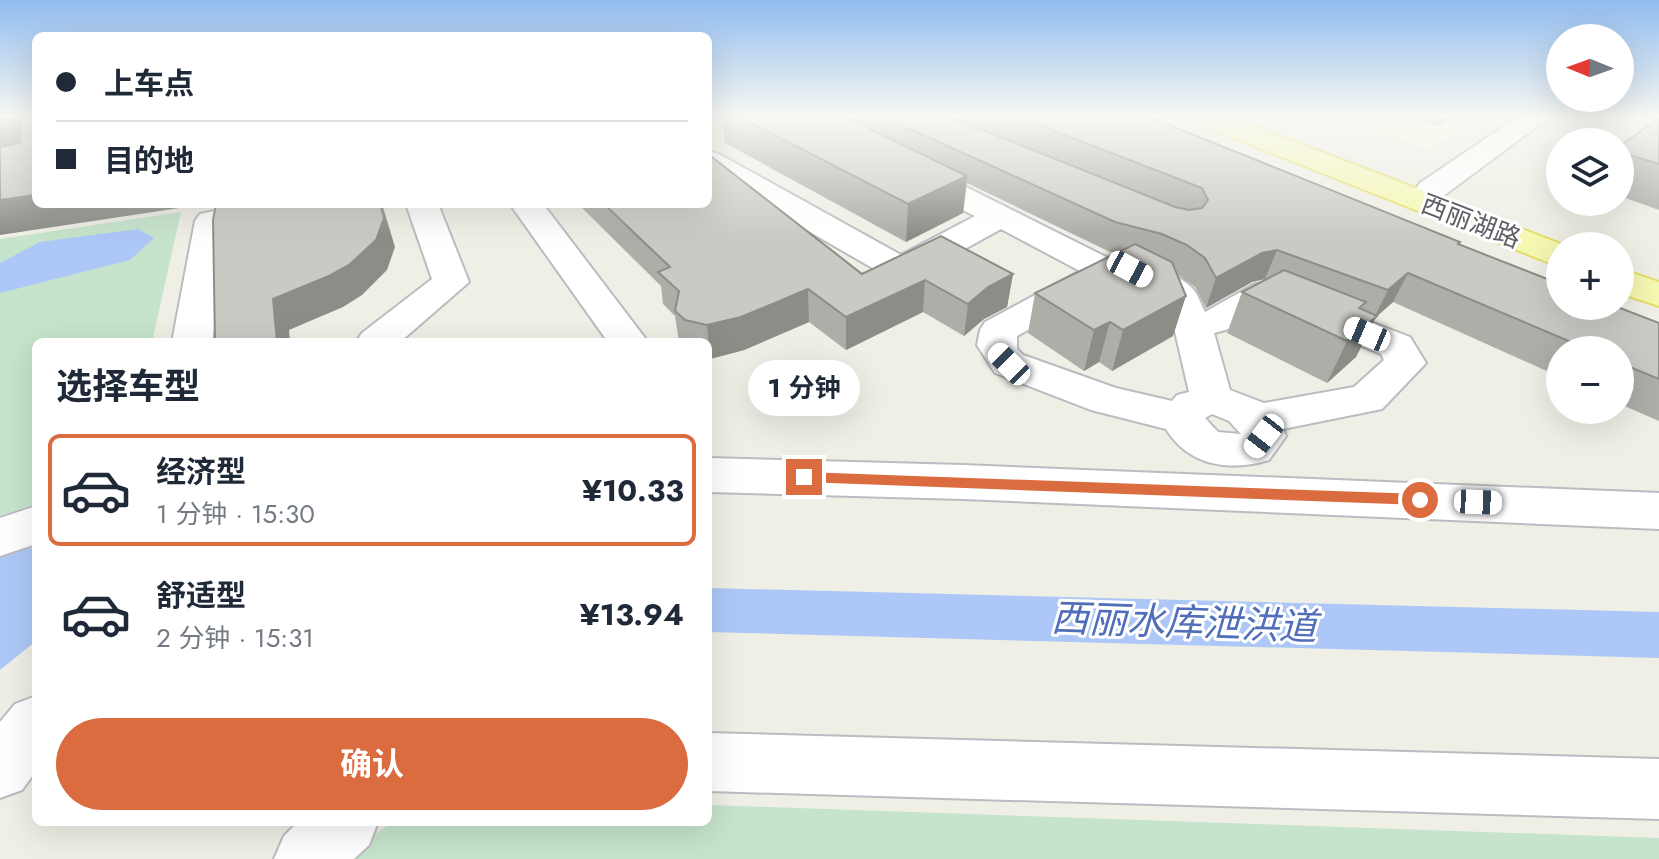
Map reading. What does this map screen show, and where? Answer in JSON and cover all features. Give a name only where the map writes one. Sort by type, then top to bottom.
[{"type":"main road","name":"西丽湖路","points":[[1305,156],[1546,251]]},
{"type":"main road","name":"西丽湖路","points":[[1343,156],[1546,234]]},
{"type":"main road","points":[[1634,267],[1659,277]]},
{"type":"main road","points":[[1634,285],[1659,295]]},
{"type":"lane","points":[[733,156],[901,269],[1001,216]]},
{"type":"lane","points":[[878,156],[945,176],[1001,216],[1079,255],[1105,272]]},
{"type":"lane","points":[[1431,190],[1480,156]]},
{"type":"lane","points":[[193,338],[212,212],[254,208]]},
{"type":"lane","points":[[381,338],[451,282],[423,208]]},
{"type":"lane","points":[[529,208],[625,338]]},
{"type":"lane","points":[[1198,409],[1106,400],[1009,364],[997,352],[994,343],[999,330],[1105,272],[1117,267],[1130,269],[1178,294],[1193,327],[1198,409],[1189,433],[1207,446],[1245,455],[1659,511]]},
{"type":"lane","points":[[712,475],[1245,455],[1367,399],[1406,363],[1396,346],[1266,293],[1222,319],[1193,327]]},
{"type":"lane","points":[[0,537],[32,526]]},
{"type":"lane","points":[[0,769],[32,728]]},
{"type":"lane","points":[[712,762],[1659,789]]},
{"type":"lane","points":[[307,859],[342,826]]},
{"type":"shaded area","points":[[181,212],[153,338],[32,338],[32,504],[0,516],[0,239]]},
{"type":"shaded area","points":[[712,805],[1659,838],[1659,859],[350,859],[363,843],[386,826],[712,826]]},
{"type":"water","points":[[138,229],[154,238],[130,260],[0,293],[0,263],[40,242]]},
{"type":"water","points":[[32,548],[32,644],[0,670],[0,555]]},
{"type":"building","points":[[0,156],[32,156],[32,196],[0,200]]},
{"type":"building","points":[[815,156],[926,156],[967,176],[908,204]]},
{"type":"building","points":[[970,156],[1048,156],[1189,210],[1202,208],[1208,200],[1202,188],[1120,156],[1247,156],[1546,279],[1546,320],[1634,320],[1634,313],[1659,323],[1659,379],[1634,369],[1634,336],[1557,336],[1408,273],[1388,290],[1277,250],[1262,253],[1216,278],[1205,258],[1187,245],[1162,234],[1115,222]]},
{"type":"building","points":[[1634,156],[1634,156],[1659,156],[1659,164]]},
{"type":"building","points":[[712,157],[862,274],[941,236],[1013,274],[988,287],[968,304],[925,280],[846,317],[808,289],[741,317],[707,325],[685,320],[675,311],[679,291],[658,272],[670,267],[608,208],[712,208]]},
{"type":"building","points":[[215,208],[381,208],[384,218],[376,240],[349,265],[273,299],[277,338],[215,338]]},
{"type":"building","points":[[1135,244],[1172,262],[1186,296],[1123,330],[1110,322],[1094,330],[1035,293]]},
{"type":"building","points":[[1284,270],[1366,302],[1359,308],[1377,316],[1347,341],[1242,292]]},
{"type":"waterway","name":"西丽水库泄洪道","points":[[712,610],[1659,635]]},
{"type":"route","points":[[804,477],[1420,500]]}]
